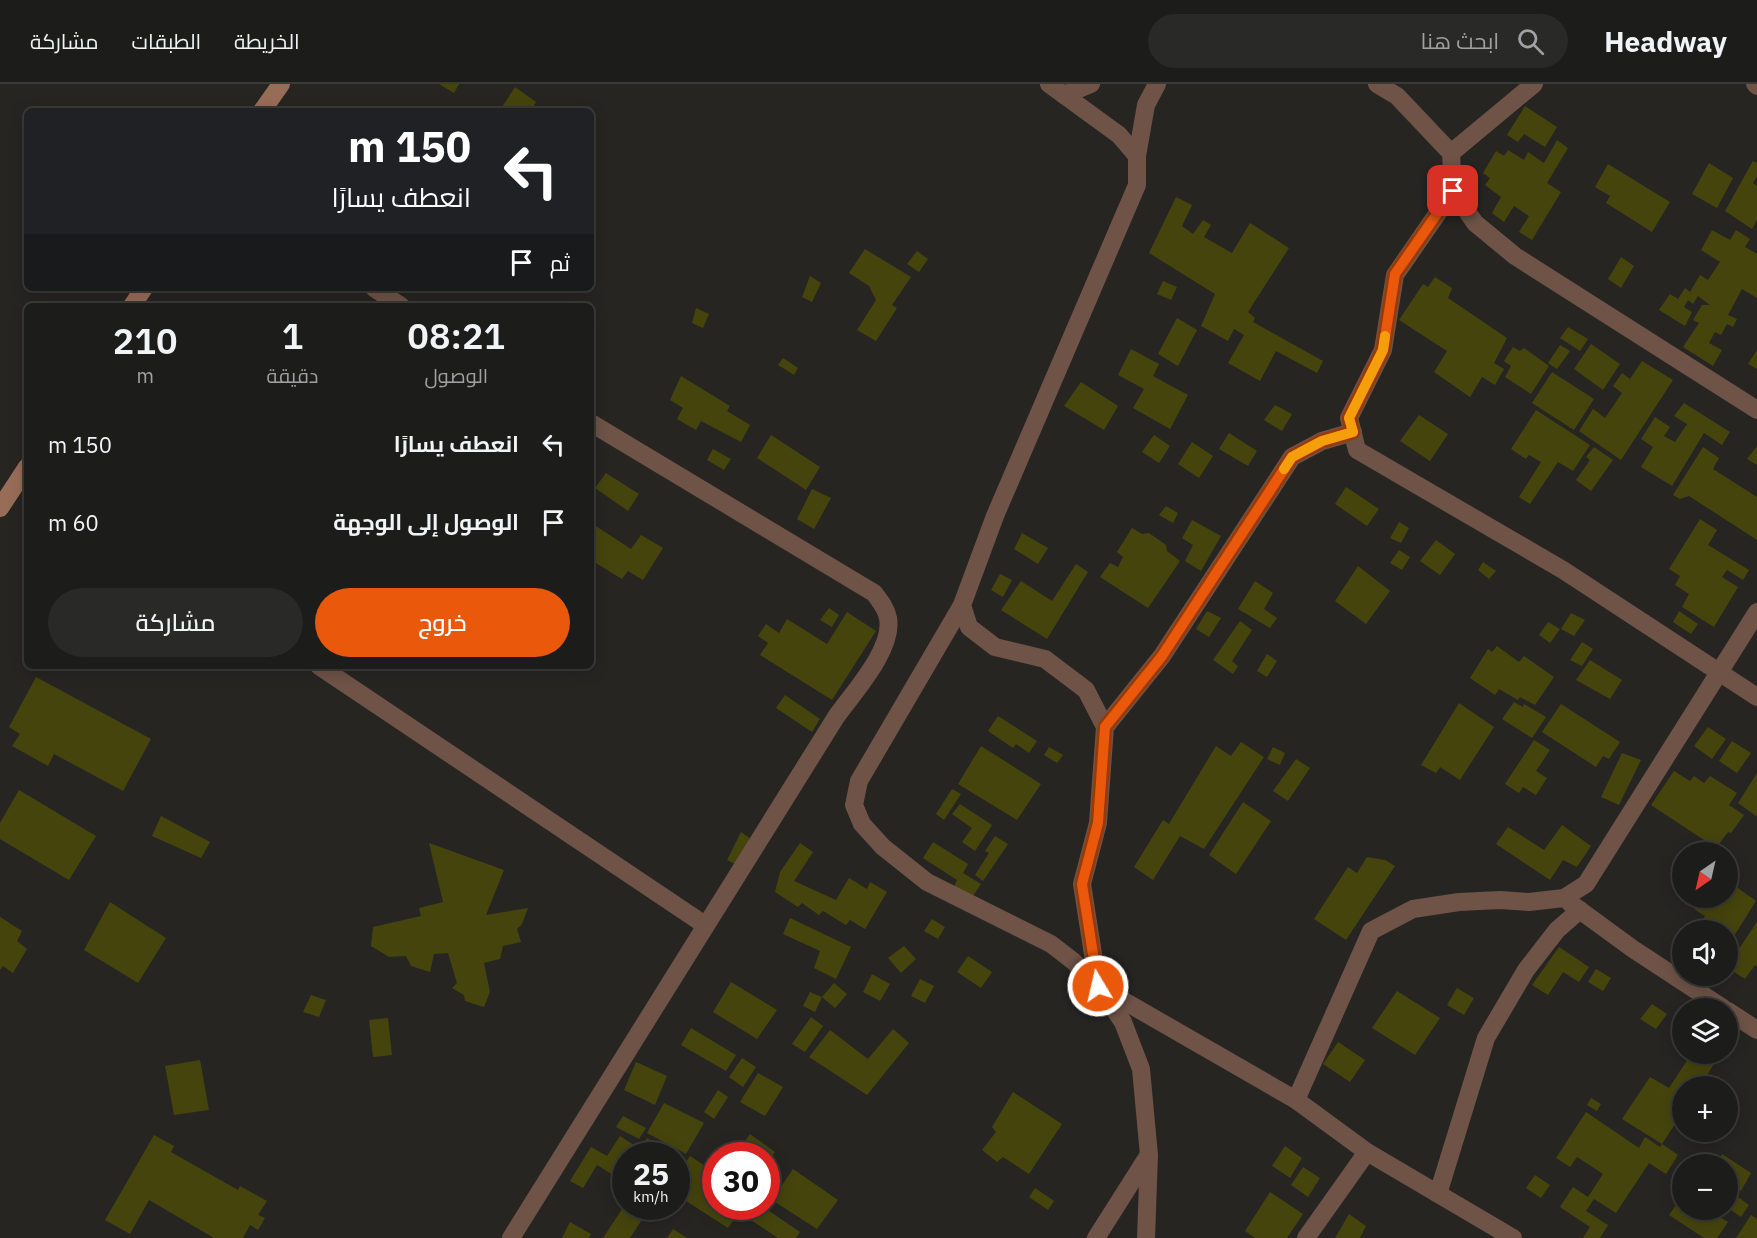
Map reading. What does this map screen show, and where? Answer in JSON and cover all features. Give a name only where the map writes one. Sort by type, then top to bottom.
[{"type":"main road","points":[[264,108],[281,84]]},
{"type":"main road","points":[[0,508],[24,472]]},
{"type":"street","points":[[1057,89],[1091,84]]},
{"type":"street","points":[[1146,1238],[1149,1155],[1141,1069],[1123,1022],[1098,986],[1052,944],[927,882],[882,847],[862,824],[854,805],[859,781],[962,605],[995,516],[1137,185],[1137,156],[1146,105],[1157,84]]},
{"type":"street","points":[[1377,84],[1397,96],[1451,153],[1453,191],[1475,223],[1515,256],[1757,410]]},
{"type":"street","points":[[1451,153],[1534,84]]},
{"type":"street","points":[[1057,89],[1119,135],[1137,156]]},
{"type":"street","points":[[1453,191],[1395,274],[1383,350],[1349,418],[1358,450],[1563,570],[1757,697]]},
{"type":"street","points":[[378,291],[396,303]]},
{"type":"street","points":[[511,1238],[836,717],[884,648],[889,620],[885,607],[874,593],[594,425]]},
{"type":"street","points":[[1105,727],[1162,656],[1292,457],[1322,441],[1353,432]]},
{"type":"street","points":[[962,605],[969,627],[995,647],[1045,659],[1086,690],[1105,727],[1098,823],[1082,884],[1098,986]]},
{"type":"street","points":[[1296,1100],[1371,931],[1413,909],[1459,902],[1500,900],[1529,902],[1564,898],[1586,884],[1757,612]]},
{"type":"street","points":[[323,669],[705,925]]},
{"type":"street","points":[[1564,898],[1633,949],[1708,998]]},
{"type":"street","points":[[1438,1194],[1486,1038],[1526,970],[1557,930],[1580,910]]},
{"type":"street","points":[[1098,986],[1296,1100],[1367,1152],[1513,1238]]},
{"type":"street","points":[[1738,1018],[1757,1030]]},
{"type":"street","points":[[1306,1238],[1367,1152]]},
{"type":"street","points":[[1096,1238],[1149,1155]]},
{"type":"building","points":[[439,84],[459,84],[454,93]]},
{"type":"building","points":[[515,87],[536,102],[533,108],[501,108]]},
{"type":"building","points":[[1525,106],[1557,127],[1545,147],[1524,134],[1518,142],[1507,135]]},
{"type":"building","points":[[1557,140],[1568,148],[1547,183],[1561,192],[1532,240],[1519,232],[1529,216],[1514,206],[1504,222],[1492,213],[1501,197],[1485,185],[1490,178],[1483,173],[1496,151],[1504,156],[1508,150],[1524,160],[1528,152],[1544,163]]},
{"type":"building","points":[[1753,161],[1757,163],[1757,176],[1753,183],[1757,186],[1757,220],[1752,229],[1725,211]]},
{"type":"building","points":[[1709,163],[1733,178],[1717,208],[1692,194]]},
{"type":"building","points":[[1608,164],[1670,202],[1652,232],[1606,203],[1610,196],[1595,187]]},
{"type":"building","points":[[1176,197],[1192,205],[1182,226],[1193,234],[1203,220],[1211,225],[1204,237],[1232,253],[1250,223],[1289,248],[1248,312],[1255,318],[1253,322],[1323,361],[1317,373],[1276,351],[1260,381],[1228,363],[1244,335],[1234,329],[1228,341],[1201,326],[1215,294],[1149,253]]},
{"type":"building","points":[[1712,230],[1730,240],[1736,230],[1750,239],[1745,247],[1757,254],[1757,298],[1742,289],[1728,315],[1737,319],[1733,327],[1727,324],[1721,335],[1715,332],[1709,343],[1722,350],[1713,366],[1683,347],[1699,323],[1693,320],[1702,305],[1710,305],[1698,296],[1693,304],[1688,300],[1684,307],[1692,312],[1685,326],[1659,310],[1670,294],[1678,299],[1685,288],[1690,292],[1700,275],[1708,280],[1720,262],[1701,250]]},
{"type":"building","points":[[865,249],[911,277],[892,305],[897,308],[876,341],[857,330],[876,300],[869,286],[849,273]]},
{"type":"building","points":[[917,251],[928,259],[919,272],[907,264]]},
{"type":"building","points":[[1621,257],[1634,266],[1621,288],[1608,279]]},
{"type":"building","points":[[810,276],[821,283],[812,302],[802,297]]},
{"type":"building","points":[[1435,277],[1452,288],[1448,298],[1507,338],[1494,363],[1504,369],[1495,385],[1482,377],[1470,397],[1434,372],[1447,351],[1399,320],[1423,284],[1428,287]]},
{"type":"building","points":[[1163,281],[1177,287],[1171,300],[1157,294]]},
{"type":"building","points":[[696,308],[709,314],[703,328],[692,323]]},
{"type":"building","points":[[1177,318],[1197,330],[1178,366],[1158,354]]},
{"type":"building","points":[[1568,327],[1588,339],[1580,351],[1560,338]]},
{"type":"building","points":[[1591,344],[1620,364],[1603,390],[1574,369]]},
{"type":"building","points":[[1560,345],[1570,351],[1557,369],[1548,363]]},
{"type":"building","points":[[1513,347],[1520,351],[1524,348],[1549,366],[1531,394],[1505,377],[1511,366],[1504,361]]},
{"type":"building","points":[[1131,349],[1159,364],[1153,376],[1188,395],[1170,429],[1133,408],[1144,389],[1118,375]]},
{"type":"building","points":[[1757,350],[1757,369],[1748,364]]},
{"type":"building","points":[[783,358],[798,368],[794,375],[778,365]]},
{"type":"building","points":[[1642,361],[1673,380],[1621,460],[1579,431],[1593,409],[1605,418],[1622,393],[1613,386],[1622,373],[1630,379]]},
{"type":"building","points":[[1552,372],[1594,399],[1574,430],[1532,403]]},
{"type":"building","points":[[681,376],[730,406],[727,411],[750,425],[741,442],[701,421],[696,430],[677,419],[683,408],[670,400]]},
{"type":"building","points":[[1081,382],[1118,406],[1104,430],[1064,406]]},
{"type":"building","points":[[1684,403],[1730,432],[1722,445],[1704,433],[1672,486],[1641,467],[1653,447],[1641,439],[1655,417],[1670,427],[1664,436],[1675,442],[1687,424],[1674,416]]},
{"type":"building","points":[[1275,405],[1292,414],[1282,431],[1264,420]]},
{"type":"building","points":[[1536,410],[1590,445],[1573,471],[1558,462],[1530,504],[1519,497],[1541,462],[1529,455],[1526,459],[1511,449]]},
{"type":"building","points":[[1419,415],[1448,434],[1430,461],[1400,441]]},
{"type":"building","points":[[1229,433],[1257,451],[1248,466],[1219,449]]},
{"type":"building","points":[[771,435],[820,467],[806,490],[757,458]]},
{"type":"building","points":[[1154,435],[1170,446],[1159,463],[1142,452]]},
{"type":"building","points":[[1192,442],[1213,456],[1199,478],[1178,464]]},
{"type":"building","points":[[1757,446],[1757,465],[1747,459]]},
{"type":"building","points":[[1594,447],[1613,460],[1591,491],[1576,480],[1590,460],[1586,457]]},
{"type":"building","points":[[1703,447],[1719,458],[1713,469],[1757,497],[1757,540],[1689,496],[1680,499],[1673,495]]},
{"type":"building","points":[[713,449],[731,459],[724,470],[707,460]]},
{"type":"building","points":[[606,473],[639,494],[628,511],[595,488]]},
{"type":"building","points":[[1346,487],[1379,509],[1367,526],[1335,504]]},
{"type":"building","points":[[812,489],[831,498],[814,529],[797,519]]},
{"type":"building","points":[[1166,506],[1178,513],[1173,523],[1159,515]]},
{"type":"building","points":[[1700,519],[1717,530],[1708,545],[1749,570],[1743,580],[1727,570],[1722,577],[1738,587],[1714,627],[1682,607],[1689,594],[1675,585],[1680,576],[1669,569]]},
{"type":"building","points":[[1192,520],[1221,536],[1201,571],[1185,561],[1193,545],[1182,538]]},
{"type":"building","points":[[1399,522],[1409,528],[1401,543],[1390,538]]},
{"type":"building","points":[[594,525],[631,549],[641,535],[663,548],[643,580],[628,571],[622,579],[594,562]]},
{"type":"building","points":[[1132,528],[1142,534],[1149,533],[1166,545],[1167,551],[1180,561],[1148,608],[1100,577],[1110,563],[1118,567],[1123,557],[1117,552]]},
{"type":"building","points":[[1022,533],[1048,548],[1038,564],[1014,549]]},
{"type":"building","points":[[1436,540],[1455,554],[1440,575],[1420,561]]},
{"type":"building","points":[[1399,550],[1410,557],[1402,570],[1390,563]]},
{"type":"building","points":[[1483,562],[1496,571],[1489,579],[1478,570]]},
{"type":"building","points":[[1076,564],[1088,572],[1047,639],[1001,610],[1021,581],[1052,601]]},
{"type":"building","points":[[1358,566],[1390,591],[1366,624],[1335,601]]},
{"type":"building","points":[[1000,574],[1012,580],[1003,597],[991,590]]},
{"type":"building","points":[[1255,581],[1273,593],[1264,609],[1277,618],[1270,628],[1238,609]]},
{"type":"building","points":[[829,608],[839,615],[832,627],[820,620]]},
{"type":"building","points":[[1207,611],[1221,618],[1209,637],[1196,629]]},
{"type":"building","points":[[1679,611],[1698,624],[1691,634],[1673,622]]},
{"type":"building","points":[[847,612],[876,631],[832,700],[760,655],[768,643],[758,636],[766,624],[779,633],[787,619],[827,644]]},
{"type":"building","points":[[1571,613],[1585,620],[1574,636],[1561,629]]},
{"type":"building","points":[[1240,621],[1252,630],[1232,661],[1238,666],[1233,674],[1213,660]]},
{"type":"building","points":[[1548,622],[1560,629],[1550,643],[1539,635]]},
{"type":"building","points":[[1582,642],[1593,649],[1582,666],[1570,660]]},
{"type":"building","points":[[1497,646],[1519,662],[1524,656],[1554,677],[1535,705],[1520,697],[1518,700],[1499,689],[1495,695],[1470,678],[1488,649],[1492,652]]},
{"type":"building","points":[[1267,654],[1277,661],[1267,677],[1257,671]]},
{"type":"building","points":[[1590,660],[1622,680],[1610,699],[1576,680]]},
{"type":"building","points":[[36,677],[151,739],[123,791],[54,754],[48,766],[12,746],[20,734],[9,727]]},
{"type":"building","points":[[785,695],[820,719],[812,732],[776,708]]},
{"type":"building","points":[[1514,702],[1523,707],[1524,704],[1546,717],[1532,738],[1502,719]]},
{"type":"building","points":[[1459,703],[1494,727],[1460,780],[1440,767],[1436,773],[1421,765]]},
{"type":"building","points":[[1561,704],[1620,742],[1609,759],[1603,756],[1596,767],[1542,732]]},
{"type":"building","points":[[998,716],[1037,741],[1029,753],[1016,744],[1013,748],[988,731]]},
{"type":"building","points":[[1708,727],[1726,739],[1712,759],[1694,746]]},
{"type":"building","points":[[1534,740],[1550,750],[1536,771],[1547,778],[1536,795],[1523,787],[1519,793],[1505,784]]},
{"type":"building","points":[[1732,741],[1751,753],[1737,773],[1719,761]]},
{"type":"building","points":[[1241,742],[1264,757],[1204,849],[1180,836],[1153,880],[1134,867],[1163,820],[1169,824],[1216,746],[1231,756]]},
{"type":"building","points":[[981,746],[1041,784],[1017,820],[958,784]]},
{"type":"building","points":[[1049,747],[1063,755],[1057,763],[1044,755]]},
{"type":"building","points":[[1273,747],[1285,753],[1280,765],[1267,759]]},
{"type":"building","points":[[1622,753],[1641,760],[1619,805],[1601,797]]},
{"type":"building","points":[[1296,759],[1310,768],[1288,801],[1273,791]]},
{"type":"building","points":[[1674,771],[1690,781],[1694,776],[1704,783],[1710,776],[1737,793],[1729,805],[1744,815],[1731,833],[1728,832],[1720,842],[1707,842],[1651,805]]},
{"type":"building","points":[[1757,773],[1757,815],[1756,816],[1738,803]]},
{"type":"building","points":[[952,789],[961,794],[944,820],[936,814]]},
{"type":"building","points":[[19,790],[96,836],[69,880],[0,839],[0,823]]},
{"type":"building","points":[[1243,802],[1271,821],[1236,874],[1209,855]]},
{"type":"building","points":[[960,804],[992,825],[975,851],[962,842],[972,828],[952,814]]},
{"type":"building","points":[[161,816],[210,842],[201,858],[152,836]]},
{"type":"building","points":[[1562,825],[1591,846],[1577,867],[1563,860],[1550,880],[1496,844],[1508,827],[1544,850]]},
{"type":"building","points":[[741,832],[751,839],[737,865],[727,860]]},
{"type":"building","points":[[995,836],[1008,844],[983,881],[975,875],[989,853],[985,851]]},
{"type":"building","points":[[933,842],[968,864],[963,873],[981,884],[971,899],[953,888],[957,880],[923,858]]},
{"type":"building","points":[[429,843],[504,870],[486,915],[528,908],[522,924],[517,929],[521,942],[503,946],[500,959],[484,963],[490,992],[484,1007],[465,1001],[464,995],[452,988],[457,983],[448,953],[434,954],[430,972],[411,966],[406,956],[389,957],[371,946],[373,927],[421,916],[419,908],[443,902]]},
{"type":"building","points":[[800,843],[813,852],[794,881],[836,900],[849,878],[867,889],[870,882],[887,892],[865,929],[850,920],[846,925],[823,911],[819,915],[802,903],[798,907],[775,892],[780,872]]},
{"type":"building","points":[[1367,857],[1385,860],[1395,866],[1346,940],[1314,919],[1348,867],[1357,873]]},
{"type":"building","points":[[1738,888],[1756,901],[1738,930],[1738,920],[1702,920],[1705,916],[1694,909],[1738,908]]},
{"type":"building","points":[[110,902],[166,938],[138,983],[84,950]]},
{"type":"building","points":[[0,917],[22,931],[17,941],[27,949],[13,973],[3,966],[0,970]]},
{"type":"building","points":[[790,918],[851,947],[836,979],[814,968],[820,951],[783,934]]},
{"type":"building","points":[[932,919],[945,927],[938,939],[924,931]]},
{"type":"building","points":[[1757,922],[1757,967],[1755,965],[1745,979],[1738,974],[1738,950]]},
{"type":"building","points":[[904,946],[916,959],[901,973],[888,958]]},
{"type":"building","points":[[1559,947],[1589,967],[1579,982],[1563,972],[1548,995],[1532,985]]},
{"type":"building","points":[[968,956],[992,972],[981,988],[957,972]]},
{"type":"building","points":[[1596,969],[1611,978],[1603,991],[1588,982]]},
{"type":"building","points":[[872,974],[890,984],[880,1001],[863,992]]},
{"type":"building","points":[[920,979],[934,986],[925,1003],[911,996]]},
{"type":"building","points":[[731,982],[777,1010],[757,1039],[713,1012]]},
{"type":"building","points":[[834,983],[847,994],[835,1008],[822,997]]},
{"type":"building","points":[[1457,988],[1474,998],[1464,1015],[1447,1005]]},
{"type":"building","points":[[1397,991],[1440,1018],[1415,1055],[1372,1028]]},
{"type":"building","points":[[810,992],[822,997],[815,1012],[803,1006]]},
{"type":"building","points":[[311,995],[326,1000],[319,1017],[303,1012]]},
{"type":"building","points":[[1652,1004],[1667,1014],[1656,1029],[1640,1019]]},
{"type":"building","points":[[811,1017],[823,1026],[805,1052],[792,1044]]},
{"type":"building","points":[[388,1018],[392,1055],[373,1057],[369,1020]]},
{"type":"building","points":[[691,1028],[736,1055],[726,1071],[681,1045]]},
{"type":"building","points":[[893,1029],[909,1043],[867,1095],[809,1057],[830,1030],[868,1059]]},
{"type":"building","points":[[1338,1042],[1365,1060],[1350,1082],[1323,1064]]},
{"type":"building","points":[[742,1058],[756,1067],[743,1087],[729,1077]]},
{"type":"building","points":[[200,1060],[209,1110],[174,1115],[165,1066]]},
{"type":"building","points":[[636,1062],[667,1076],[655,1105],[624,1090]]},
{"type":"building","points":[[1685,1064],[1714,1064],[1706,1076],[1677,1076]]},
{"type":"building","points":[[758,1073],[783,1087],[765,1116],[740,1102]]},
{"type":"building","points":[[1650,1077],[1669,1088],[1672,1083],[1672,1129],[1662,1144],[1622,1119]]},
{"type":"building","points":[[718,1090],[728,1097],[714,1119],[704,1112]]},
{"type":"building","points":[[1013,1092],[1062,1124],[1029,1174],[1003,1157],[997,1162],[982,1150],[996,1132],[992,1127]]},
{"type":"building","points":[[1591,1098],[1601,1104],[1597,1111],[1587,1105]]},
{"type":"building","points":[[664,1103],[704,1123],[690,1147],[690,1142],[664,1142],[647,1133]]},
{"type":"building","points":[[1586,1112],[1639,1148],[1645,1137],[1660,1147],[1662,1144],[1677,1154],[1672,1154],[1672,1164],[1666,1174],[1649,1163],[1616,1213],[1594,1199],[1586,1211],[1608,1225],[1600,1238],[1583,1238],[1590,1227],[1560,1207],[1573,1187],[1588,1197],[1603,1174],[1577,1157],[1570,1167],[1556,1158]]},
{"type":"building","points":[[623,1116],[646,1128],[639,1139],[616,1127]]},
{"type":"building","points":[[750,1134],[761,1142],[744,1142]]},
{"type":"building","points":[[154,1135],[174,1146],[171,1152],[238,1190],[240,1186],[267,1201],[258,1215],[265,1218],[258,1230],[250,1225],[243,1238],[214,1238],[149,1200],[130,1234],[105,1220]]},
{"type":"building","points":[[620,1136],[629,1142],[616,1142]]},
{"type":"building","points":[[1285,1146],[1302,1158],[1290,1178],[1272,1166]]},
{"type":"building","points":[[591,1147],[607,1156],[612,1148],[612,1174],[597,1165],[583,1188],[570,1181]]},
{"type":"building","points":[[690,1156],[702,1164],[702,1211],[690,1204]]},
{"type":"building","points":[[1738,1164],[1751,1173],[1741,1191],[1738,1189]]},
{"type":"building","points":[[1303,1167],[1320,1178],[1308,1197],[1291,1185]]},
{"type":"building","points":[[793,1169],[838,1200],[817,1229],[780,1205],[780,1188]]},
{"type":"building","points":[[1535,1175],[1550,1185],[1541,1198],[1526,1188]]},
{"type":"building","points":[[1035,1188],[1054,1201],[1048,1210],[1029,1197]]},
{"type":"building","points":[[1270,1192],[1303,1214],[1287,1238],[1255,1238],[1245,1231]]},
{"type":"building","points":[[1738,1197],[1749,1205],[1741,1217],[1738,1215]]},
{"type":"building","points":[[1349,1214],[1366,1226],[1360,1238],[1335,1238]]},
{"type":"building","points":[[1751,1215],[1757,1219],[1757,1238],[1736,1238]]},
{"type":"building","points":[[780,1218],[800,1232],[796,1238],[778,1238],[751,1220]]},
{"type":"building","points":[[615,1220],[642,1220],[630,1238],[603,1238]]},
{"type":"building","points":[[716,1220],[733,1220],[728,1228]]},
{"type":"building","points":[[1677,1220],[1725,1220],[1728,1222],[1717,1238],[1704,1238]]},
{"type":"building","points":[[570,1222],[591,1234],[589,1238],[562,1238]]},
{"type":"building","points":[[673,1229],[687,1238],[667,1238]]},
{"type":"slow traffic","points":[[1284,469],[1292,457],[1322,441],[1353,432],[1349,418],[1383,350],[1385,336]]},
{"type":"route","points":[[1098,986],[1082,884],[1098,823],[1105,727],[1162,656],[1292,457],[1322,441],[1353,432],[1349,418],[1383,350],[1395,274],[1453,191]]}]
